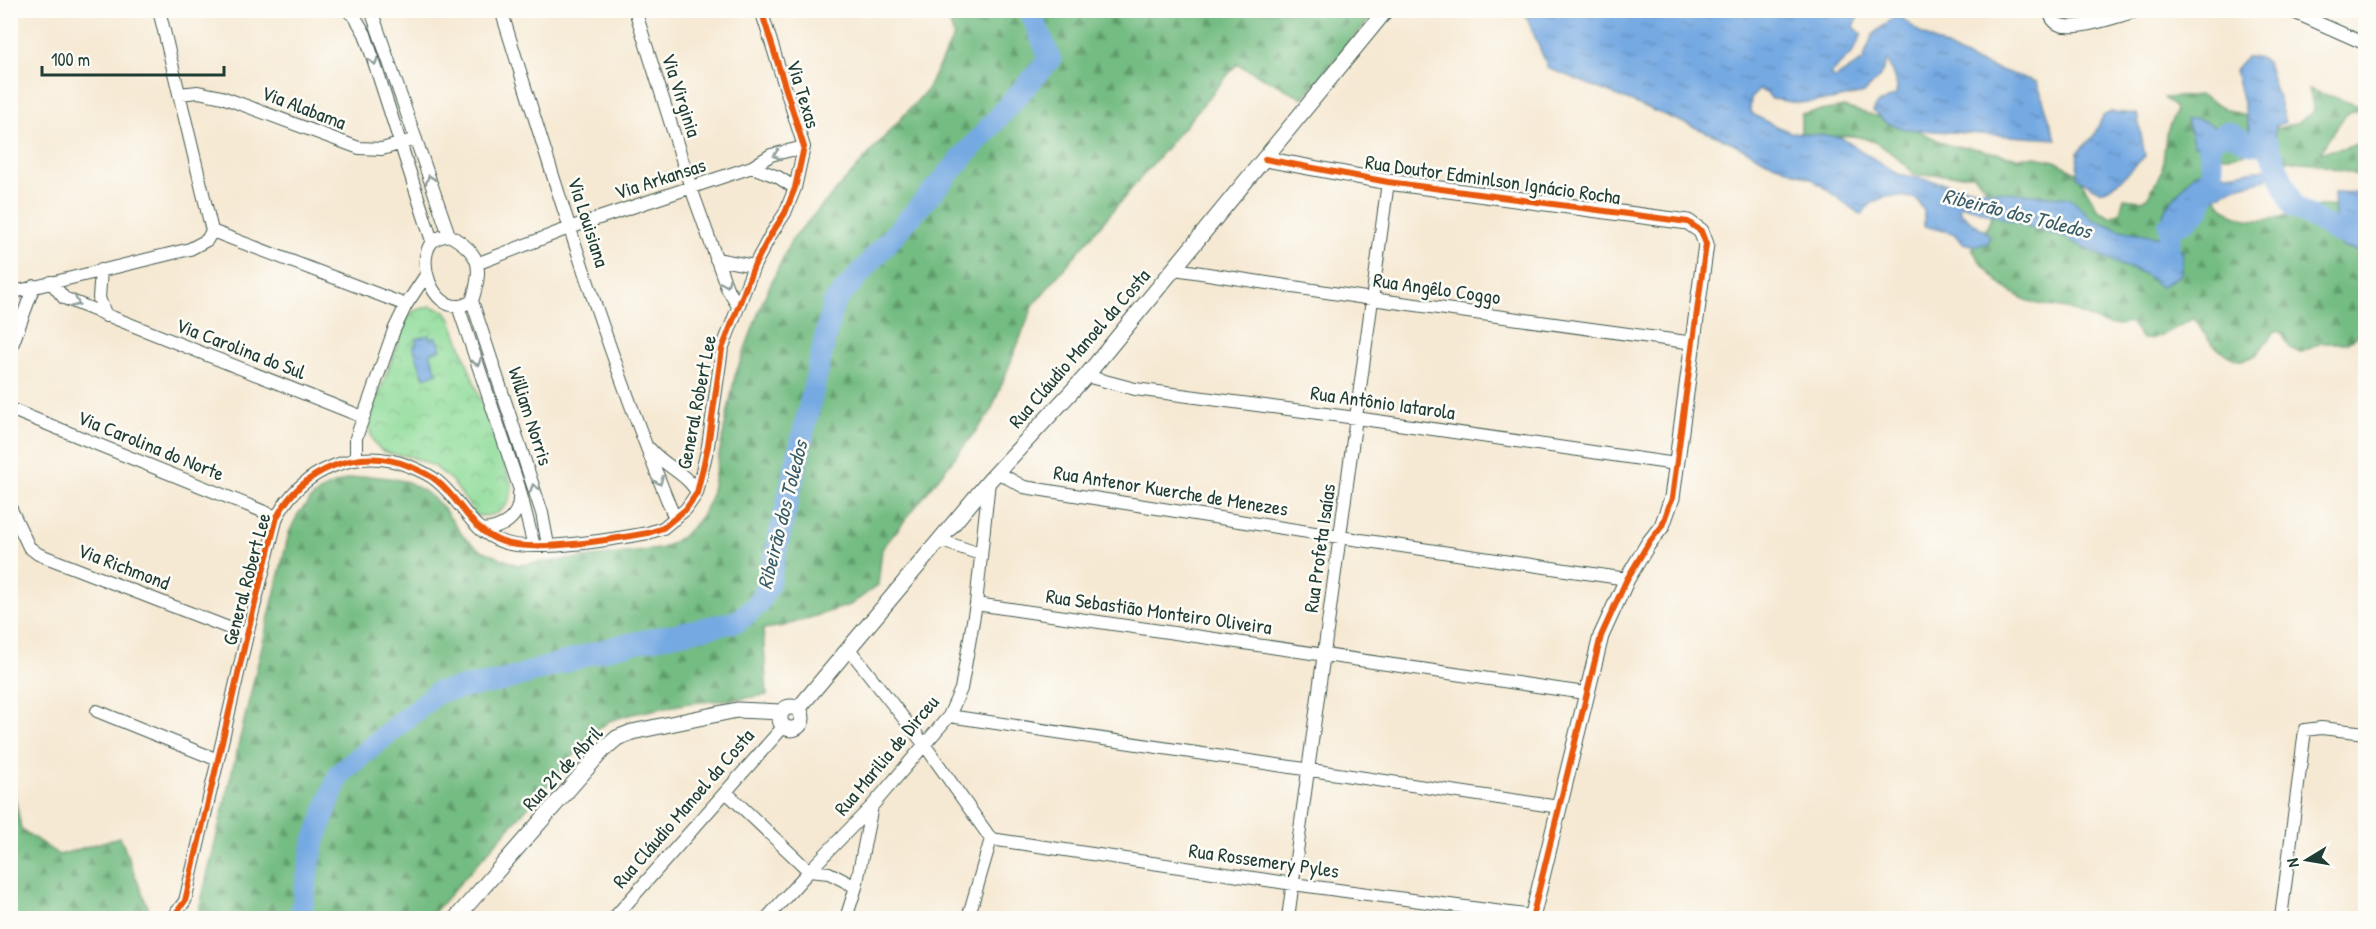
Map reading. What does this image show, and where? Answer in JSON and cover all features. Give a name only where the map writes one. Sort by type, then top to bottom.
[{"type":"street","points":[[10,292],[190,249],[207,240],[212,231],[159,10]]},
{"type":"street","points":[[347,10],[356,17],[365,34],[432,241]]},
{"type":"street","points":[[371,10],[449,235],[471,251],[479,263],[480,276],[472,301],[458,306],[446,302],[434,292],[426,275],[428,248],[432,241],[449,235]]},
{"type":"street","name":"Via Louisiana","points":[[501,10],[569,228],[645,444],[675,519]]},
{"type":"street","name":"Via Virginia","points":[[635,10],[691,188],[727,288],[738,306]]},
{"type":"street","name":"Via Texas","points":[[761,10],[804,147],[795,189]]},
{"type":"street","name":"Rua Cláudio Manoel da Costa","points":[[614,918],[726,792],[782,720],[794,728],[799,725],[801,720],[798,710],[993,477],[1086,376],[1386,10]]},
{"type":"street","points":[[2049,10],[2050,17],[2058,24],[2072,27],[2140,10]]},
{"type":"street","points":[[2289,10],[2366,44]]},
{"type":"street","name":"Via Alabama","points":[[179,94],[198,92],[222,97],[359,148],[382,149],[416,139]]},
{"type":"street","name":"Via Arkansas","points":[[479,263],[569,228],[752,167],[771,155],[804,147]]},
{"type":"street","name":"Rua Doutor Edminlson Ignácio Rocha","points":[[1264,159],[1388,182],[1688,222],[1701,231],[1707,244],[1694,343]]},
{"type":"street","points":[[752,167],[778,177],[795,189]]},
{"type":"street","name":"Rua Profeta Isaías","points":[[1288,918],[1388,182]]},
{"type":"street","name":"General Robert Lee","points":[[176,913],[185,902],[277,517],[292,493],[310,478],[340,463],[356,459],[387,459],[429,475],[453,495],[464,513],[481,530],[502,542],[517,546],[548,545],[648,533],[663,528],[686,509],[698,493],[708,446],[722,349],[754,266],[785,213],[795,189]]},
{"type":"street","points":[[212,231],[406,305],[434,292]]},
{"type":"street","points":[[716,259],[754,266]]},
{"type":"street","name":"Rua Angêlo Coggo","points":[[1175,269],[1372,299],[1694,343]]},
{"type":"street","points":[[101,270],[99,298],[106,316]]},
{"type":"street","points":[[356,459],[356,438],[394,330],[406,305],[426,275]]},
{"type":"street","name":"Via Carolina do Sul","points":[[51,282],[64,298],[363,417]]},
{"type":"street","points":[[10,351],[34,286]]},
{"type":"street","name":"William Norris","points":[[472,301],[539,503],[548,545]]},
{"type":"street","name":"William Norris","points":[[458,306],[519,487],[534,546]]},
{"type":"street","points":[[10,310],[20,323]]},
{"type":"street","points":[[1532,917],[1585,693],[1601,636],[1627,579],[1662,525],[1672,498],[1694,343]]},
{"type":"street","name":"Rua Antônio Iatarola","points":[[1086,376],[1135,389],[1676,464]]},
{"type":"street","name":"Via Carolina do Norte","points":[[10,409],[277,517]]},
{"type":"street","name":"Via Louisiana","points":[[645,444],[661,462],[688,481],[698,493]]},
{"type":"street","name":"Rua Antenor Kuerche de Menezes","points":[[993,477],[1024,487],[1627,579]]},
{"type":"street","name":"Rua Marilia de Dirceu","points":[[767,918],[872,806],[949,716],[961,689],[993,477]]},
{"type":"street","points":[[481,530],[493,530],[517,513],[520,503],[519,487]]},
{"type":"street","name":"Via Richmond","points":[[10,507],[29,547],[38,554],[247,635]]},
{"type":"street","points":[[939,540],[980,554]]},
{"type":"street","name":"Rua Sebastião Monteiro Oliveira","points":[[975,604],[1585,693]]},
{"type":"street","points":[[849,649],[924,744],[990,839],[968,918]]},
{"type":"street","name":"Rua 21 de Abril","points":[[461,917],[603,750],[617,738],[632,732],[737,710],[782,720]]},
{"type":"street","points":[[97,711],[218,759]]},
{"type":"street","points":[[949,716],[1559,807]]},
{"type":"street","points":[[2281,918],[2306,730],[2321,728],[2366,733]]},
{"type":"street","points":[[726,792],[809,871],[829,873],[856,886]]},
{"type":"street","points":[[846,918],[856,886],[872,806]]},
{"type":"street","points":[[853,825],[866,834]]},
{"type":"street","name":"Rua Rossemery Pyles","points":[[990,839],[1532,917]]},
{"type":"green space","points":[[946,11],[1377,11],[1303,98],[1237,64],[1034,304],[990,413],[882,549],[878,585],[850,605],[784,626],[763,629],[767,695],[689,703],[609,721],[592,735],[429,918],[197,918],[289,533],[298,514],[313,497],[327,487],[348,479],[369,476],[408,482],[426,492],[441,505],[463,536],[479,549],[517,565],[663,548],[682,537],[698,521],[710,500],[735,376],[764,298],[792,239],[926,91],[954,36]]},
{"type":"green space","points":[[2309,89],[2365,108],[2346,115],[2321,152],[2358,145],[2365,148],[2365,177],[2313,163],[2272,159],[2253,152],[2231,156],[2209,156],[2213,188],[2218,200],[2226,209],[2236,216],[2249,219],[2264,220],[2281,217],[2321,206],[2338,207],[2366,217],[2365,344],[2360,334],[2347,343],[2321,343],[2300,353],[2290,348],[2281,332],[2275,331],[2256,355],[2242,361],[2220,350],[2203,332],[2194,318],[2162,335],[2142,339],[2131,323],[2112,325],[2100,323],[2074,311],[2038,304],[2017,296],[1992,276],[1972,249],[1986,229],[1992,207],[1987,190],[1974,175],[1915,175],[1883,147],[1864,138],[1842,136],[1818,138],[1801,133],[1801,114],[1844,107],[1906,125],[1950,146],[1968,147],[2014,157],[2036,157],[2055,161],[2076,172],[2097,208],[2111,217],[2120,212],[2124,198],[2142,200],[2147,198],[2162,171],[2166,134],[2175,112],[2174,107],[2164,98],[2201,95],[2226,109],[2245,116],[2262,128],[2280,128],[2298,122],[2314,111]]},
{"type":"green space","points":[[430,306],[445,311],[451,319],[512,486],[506,505],[502,510],[490,515],[476,515],[452,481],[434,466],[412,457],[387,453],[378,447],[371,436],[370,418],[407,319],[414,311]]},
{"type":"green space","points":[[11,777],[21,829],[59,855],[120,837],[152,918],[11,918]]},
{"type":"water","points":[[1524,11],[1860,11],[1854,27],[1862,34],[1853,52],[1830,74],[1834,79],[1863,60],[1872,36],[1897,14],[1922,34],[1973,61],[2037,82],[2056,139],[1905,129],[1886,122],[1873,111],[1877,104],[1896,95],[1897,86],[1888,60],[1879,78],[1864,93],[1831,100],[1798,103],[1772,99],[1767,93],[1759,90],[1751,98],[1750,110],[1754,115],[1790,132],[1840,137],[1897,174],[1974,189],[2071,198],[2091,218],[2120,230],[2170,238],[2183,252],[2181,274],[2161,287],[2144,274],[2065,238],[1961,205],[1959,210],[1962,214],[1990,236],[1988,243],[1976,246],[1963,243],[1953,233],[1924,226],[1924,211],[1917,199],[1893,196],[1879,199],[1866,208],[1861,215],[1812,179],[1767,161],[1731,142],[1548,68]]},
{"type":"water","points":[[2246,57],[2258,57],[2267,62],[2285,122],[2276,126],[2274,137],[2268,145],[2253,144],[2235,70]]},
{"type":"water","points":[[2111,112],[2137,114],[2145,156],[2117,183],[2104,190],[2099,190],[2077,177],[2078,152],[2093,137],[2103,116]]},
{"type":"water","points":[[2197,118],[2227,132],[2223,137],[2214,140],[2216,147],[2194,145],[2186,120]]},
{"type":"water","points":[[2265,169],[2271,173],[2266,180],[2225,192],[2187,218],[2169,226],[2163,214],[2195,173],[2213,170],[2227,174]]},
{"type":"water","points":[[2365,192],[2365,252],[2341,247],[2335,219],[2334,193]]},
{"type":"water","points":[[429,335],[430,339],[437,337],[441,349],[430,353],[437,373],[424,378],[413,346],[417,344],[416,339]]},
{"type":"waterway","name":"Ribeirão dos Toledos","points":[[300,918],[313,845],[339,774],[438,692],[502,681],[614,647],[738,621],[757,605],[768,586],[833,304],[1050,59],[1030,10]]},
{"type":"waterway","name":"Ribeirão dos Toledos","points":[[2149,247],[2163,250],[2169,246],[2171,229],[2169,226],[2184,222],[2199,210],[2213,170],[2209,146],[2214,139],[2227,132],[2253,144],[2268,145],[2293,206],[2338,233],[2366,231]]},
{"type":"cycle path","points":[[176,913],[185,901],[277,517],[301,486],[316,474],[333,466],[351,461],[390,460],[424,472],[434,479],[446,489],[474,523],[492,537],[516,545],[534,546],[574,544],[648,533],[663,528],[686,509],[697,493],[708,446],[722,349],[754,266],[785,213],[795,188],[804,147],[761,10]]},
{"type":"cycle path","points":[[1265,159],[1388,182],[1688,222],[1701,231],[1706,244],[1672,498],[1662,526],[1627,579],[1601,636],[1532,918]]}]
